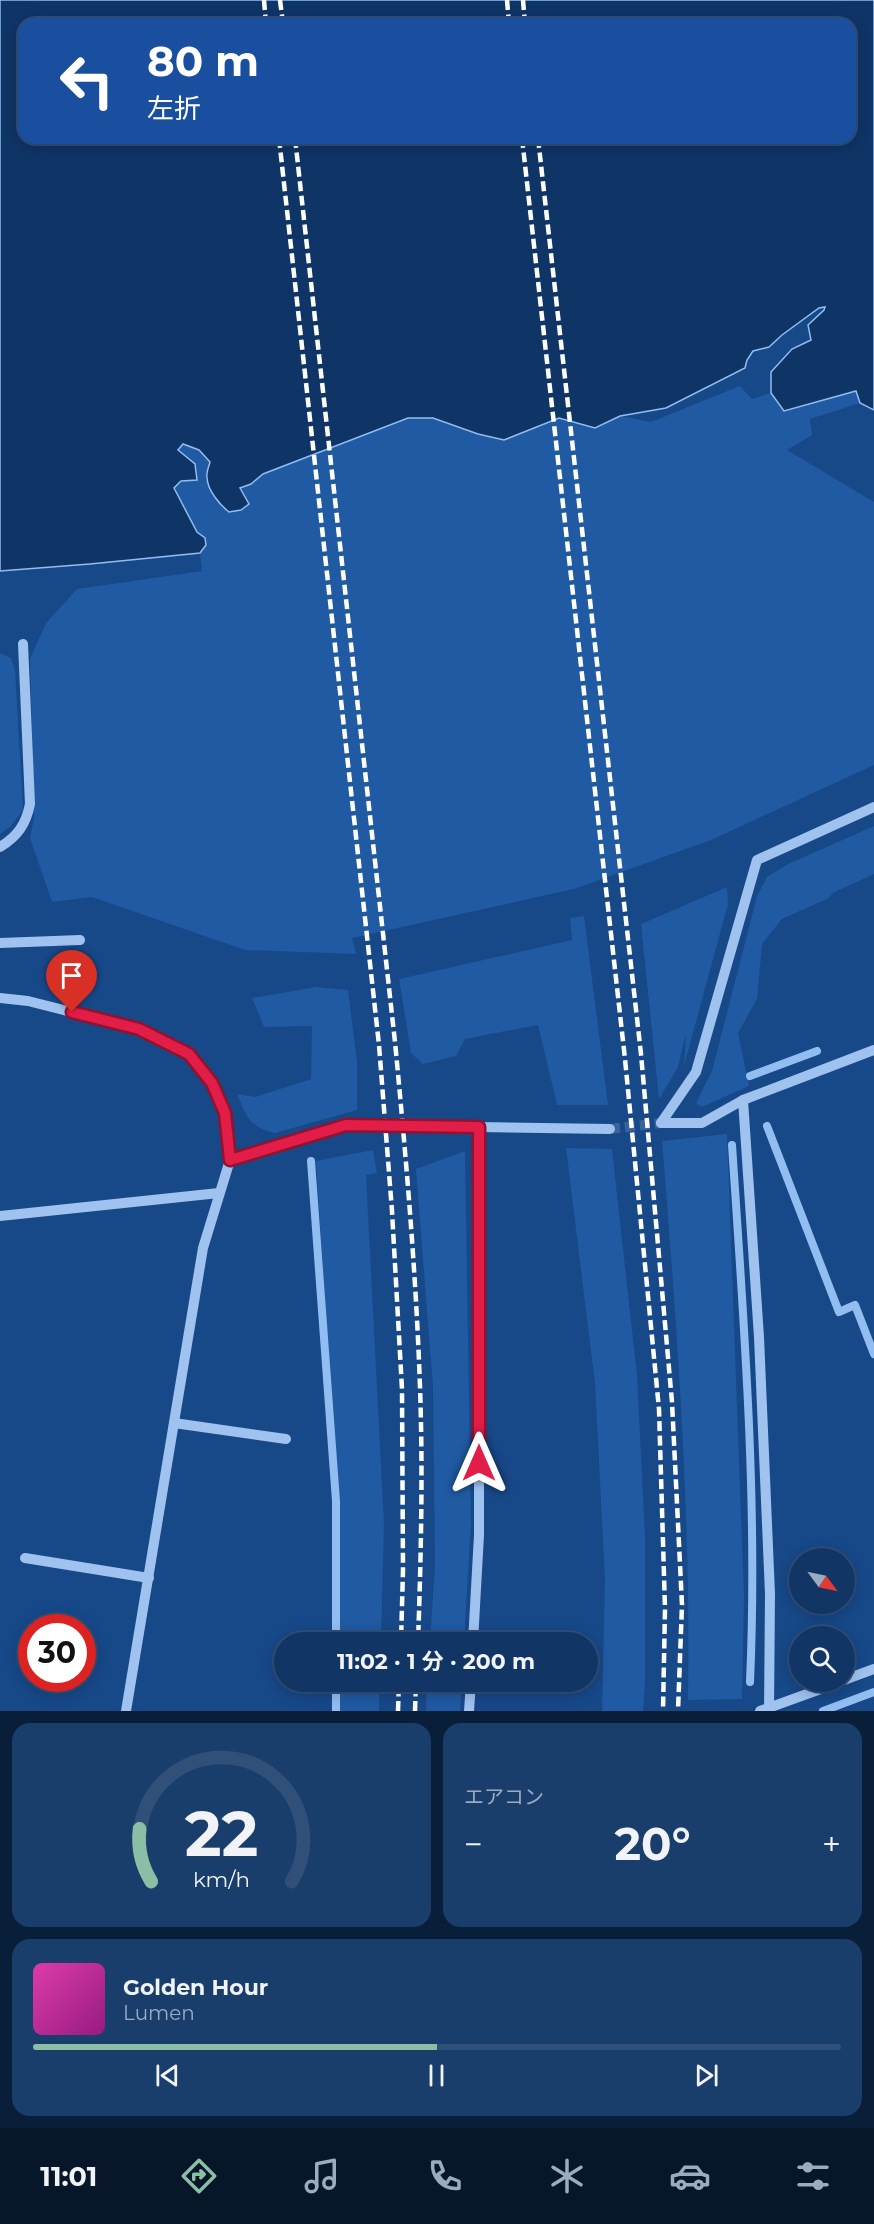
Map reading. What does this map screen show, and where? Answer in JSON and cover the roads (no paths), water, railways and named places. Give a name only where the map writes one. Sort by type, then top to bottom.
[{"type":"street","points":[[0,847],[13,839],[27,821],[30,804],[22,644]]},
{"type":"street","points":[[874,807],[757,860],[696,1072],[661,1124],[702,1123],[743,1100],[874,1050]]},
{"type":"street","points":[[0,943],[80,939]]},
{"type":"street","points":[[0,998],[28,1001],[139,1029],[189,1054],[212,1083],[225,1113],[230,1160],[203,1248],[126,1711]]},
{"type":"street","points":[[743,1100],[759,1337],[769,1570],[766,1710],[814,1692]]},
{"type":"street","points":[[230,1160],[346,1125],[610,1129]]},
{"type":"street","points":[[474,1632],[479,1535],[479,1127]]},
{"type":"street","points":[[0,1216],[219,1193]]},
{"type":"street","points":[[174,1423],[286,1440]]},
{"type":"street","points":[[25,1558],[149,1578]]},
{"type":"street","points":[[855,1676],[874,1669]]},
{"type":"street","points":[[469,1711],[470,1692]]},
{"type":"waterway","points":[[750,1076],[817,1051]]},
{"type":"waterway","points":[[767,1126],[839,1312],[855,1305],[874,1354]]},
{"type":"waterway","points":[[732,1145],[751,1481],[750,1682]]},
{"type":"waterway","points":[[311,1161],[336,1501],[336,1632]]},
{"type":"waterway","points":[[336,1692],[336,1711]]},
{"type":"waterway","points":[[823,1711],[874,1692]]},
{"type":"tunnel","points":[[610,1129],[661,1123]]},
{"type":"railway","points":[[264,0],[266,18]]},
{"type":"railway","points":[[280,0],[282,18]]},
{"type":"railway","points":[[507,0],[508,18]]},
{"type":"railway","points":[[523,0],[524,18]]},
{"type":"railway","points":[[280,144],[379,1045],[392,1211],[402,1389],[401,1632]]},
{"type":"railway","points":[[296,144],[395,1042],[407,1171],[421,1419],[418,1632]]},
{"type":"railway","points":[[523,144],[625,1059],[659,1409],[665,1609],[663,1711]]},
{"type":"railway","points":[[539,144],[641,1054],[672,1402],[682,1605],[678,1711]]},
{"type":"railway","points":[[398,1711],[399,1692]]},
{"type":"railway","points":[[415,1711],[416,1692]]}]
